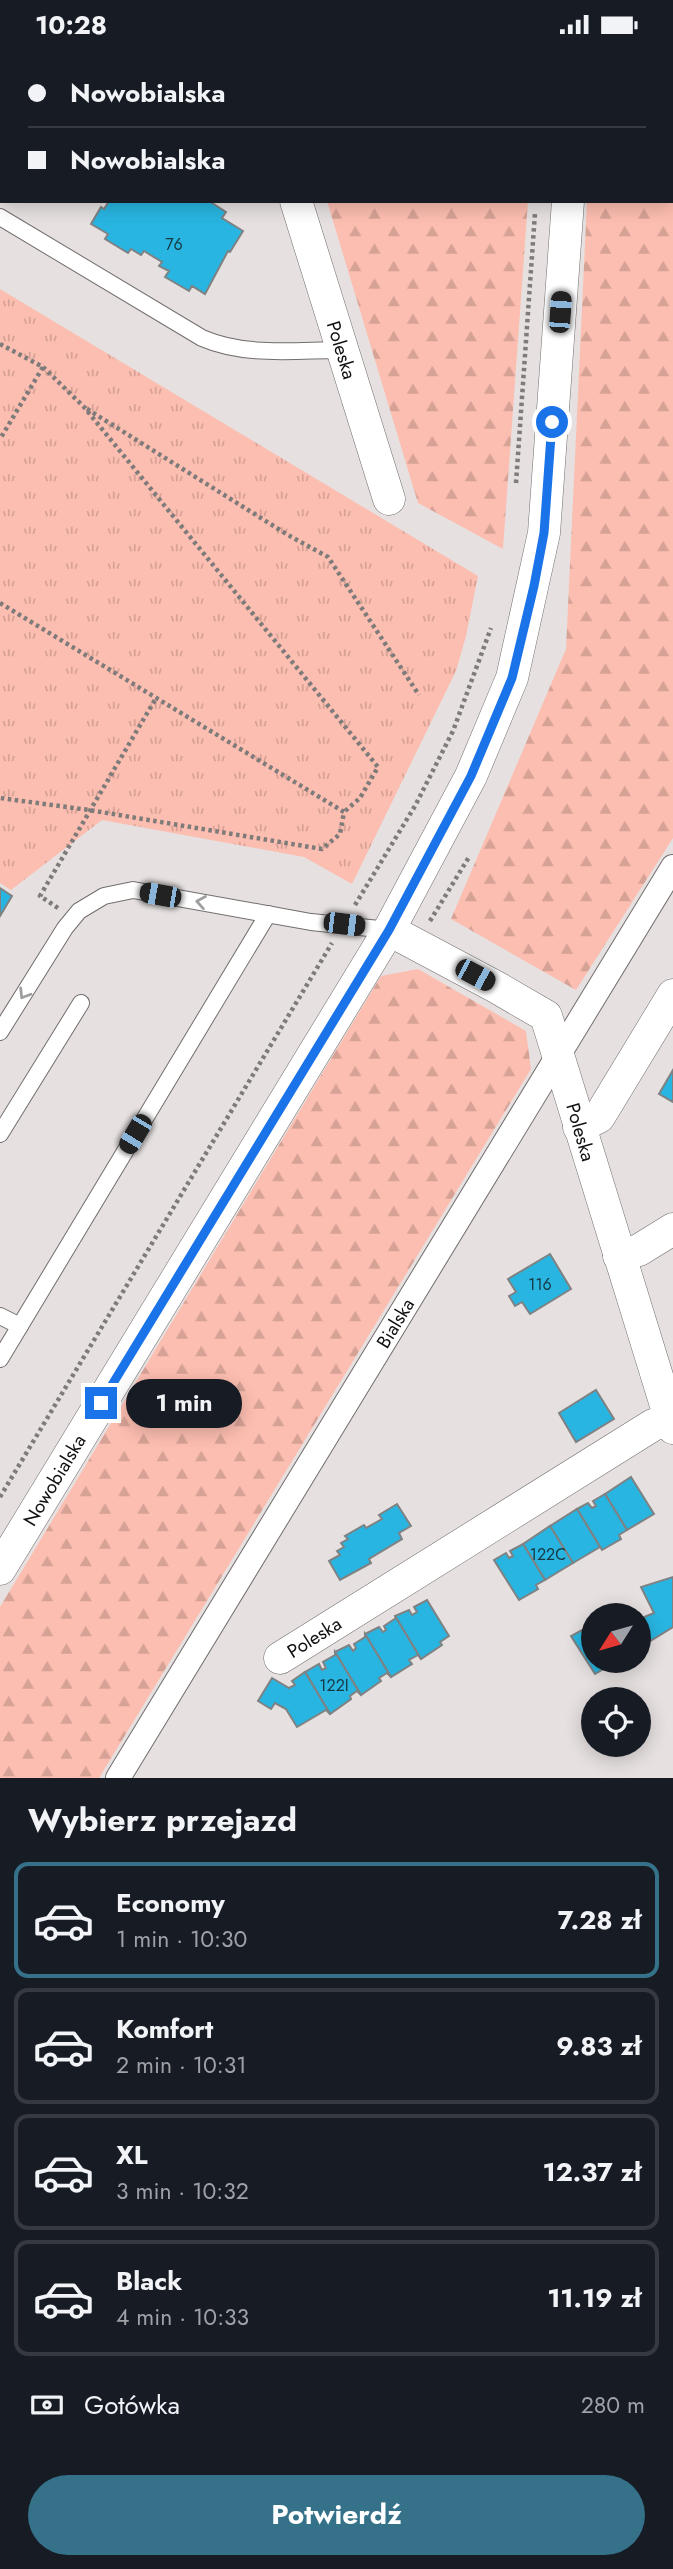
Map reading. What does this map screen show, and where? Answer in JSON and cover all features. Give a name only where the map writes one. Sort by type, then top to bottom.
[{"type":"street","name":"Poleska","points":[[297,203],[389,499]]},
{"type":"street","name":"Nowobialska","points":[[0,1569],[389,930],[471,776],[512,678],[544,533],[568,203]]},
{"type":"street","name":"Bialska","points":[[118,1778],[673,867]]},
{"type":"street","name":"Poleska","points":[[280,1658],[653,1425],[672,1422],[546,1016],[389,930]]},
{"type":"street","points":[[579,1127],[599,1117],[673,995]]},
{"type":"street","points":[[619,1256],[639,1250],[673,1229]]},
{"type":"lane","points":[[0,217],[202,338],[220,345],[256,350],[342,349]]},
{"type":"lane","points":[[0,1033],[74,917],[104,896],[133,890],[268,914],[389,930]]},
{"type":"lane","points":[[0,1359],[268,914]]},
{"type":"lane","points":[[0,1134],[81,1003]]},
{"type":"lane","points":[[0,1316],[20,1325]]},
{"type":"path","points":[[515,496],[536,203]]},
{"type":"path","points":[[0,344],[43,367],[83,407],[378,767],[360,798],[344,812],[340,834],[323,849],[0,798]]},
{"type":"path","points":[[0,439],[43,367]]},
{"type":"path","points":[[83,407],[328,557],[419,695]]},
{"type":"path","points":[[0,603],[344,812]]},
{"type":"path","points":[[0,1497],[415,806],[453,731],[496,616]]},
{"type":"path","points":[[74,917],[40,896],[156,698]]},
{"type":"path","points":[[428,925],[469,857]]},
{"type":"green space","points":[[328,203],[528,203],[503,549],[418,503]]},
{"type":"green space","points":[[587,203],[673,203],[673,838],[576,990],[451,919],[566,649]]},
{"type":"green space","points":[[0,289],[478,576],[456,671],[352,884],[304,857],[102,820],[11,890],[0,883]]},
{"type":"green space","points":[[418,969],[526,1031],[531,1069],[99,1778],[0,1778],[0,1607],[381,976]]},
{"type":"building","points":[[108,203],[212,203],[226,212],[222,218],[243,231],[230,252],[228,251],[205,294],[192,286],[189,291],[165,277],[169,271],[159,266],[162,262],[144,251],[141,255],[131,249],[128,253],[105,239],[108,234],[91,224],[101,207],[104,209]]},
{"type":"building","points":[[0,888],[12,896],[0,916]]},
{"type":"building","points":[[673,1070],[673,1102],[659,1094]]},
{"type":"building","points":[[550,1254],[571,1289],[530,1314],[522,1302],[515,1306],[509,1296],[516,1292],[508,1279]]},
{"type":"building","points":[[596,1390],[614,1419],[576,1442],[559,1413]]},
{"type":"building","points":[[631,1477],[654,1514],[627,1530],[605,1494]]},
{"type":"building","points":[[605,1494],[627,1530],[619,1535],[621,1539],[602,1550],[577,1509],[588,1503],[592,1508],[596,1506],[593,1501]]},
{"type":"building","points":[[397,1504],[411,1526],[399,1533],[402,1539],[369,1559],[371,1563],[340,1580],[329,1561],[340,1555],[337,1551],[344,1547],[341,1543],[348,1539],[345,1536],[382,1519],[379,1515]]},
{"type":"building","points":[[577,1509],[600,1547],[573,1563],[550,1526]]},
{"type":"building","points":[[550,1526],[573,1563],[545,1580],[523,1544]]},
{"type":"building","points":[[523,1544],[545,1580],[536,1585],[538,1589],[519,1600],[494,1560],[506,1553],[509,1558],[513,1556],[510,1551]]},
{"type":"building","points":[[673,1577],[673,1627],[651,1641],[651,1614],[654,1613],[641,1587]]},
{"type":"building","points":[[427,1600],[449,1636],[440,1642],[442,1645],[421,1659],[395,1616],[409,1610],[412,1615],[417,1612],[414,1607]]},
{"type":"building","points":[[395,1616],[421,1659],[418,1655],[409,1660],[412,1664],[391,1677],[365,1634],[379,1627],[383,1632],[386,1630],[384,1626],[396,1618]]},
{"type":"building","points":[[581,1631],[581,1652],[571,1636]]},
{"type":"building","points":[[365,1634],[391,1677],[387,1673],[379,1678],[381,1681],[361,1695],[335,1652],[349,1645],[353,1651],[356,1648],[354,1644],[365,1637]]},
{"type":"building","points":[[335,1652],[361,1695],[357,1691],[350,1696],[351,1699],[330,1714],[305,1672],[319,1664],[322,1670],[326,1668],[323,1662],[335,1655]]},
{"type":"building","points":[[305,1672],[330,1714],[326,1710],[297,1727],[286,1709],[275,1703],[271,1709],[258,1701],[272,1678],[289,1688],[295,1685],[292,1681]]},
{"type":"route","points":[[101,1403],[389,930],[471,776],[512,678],[534,586],[544,533],[552,422]]}]
